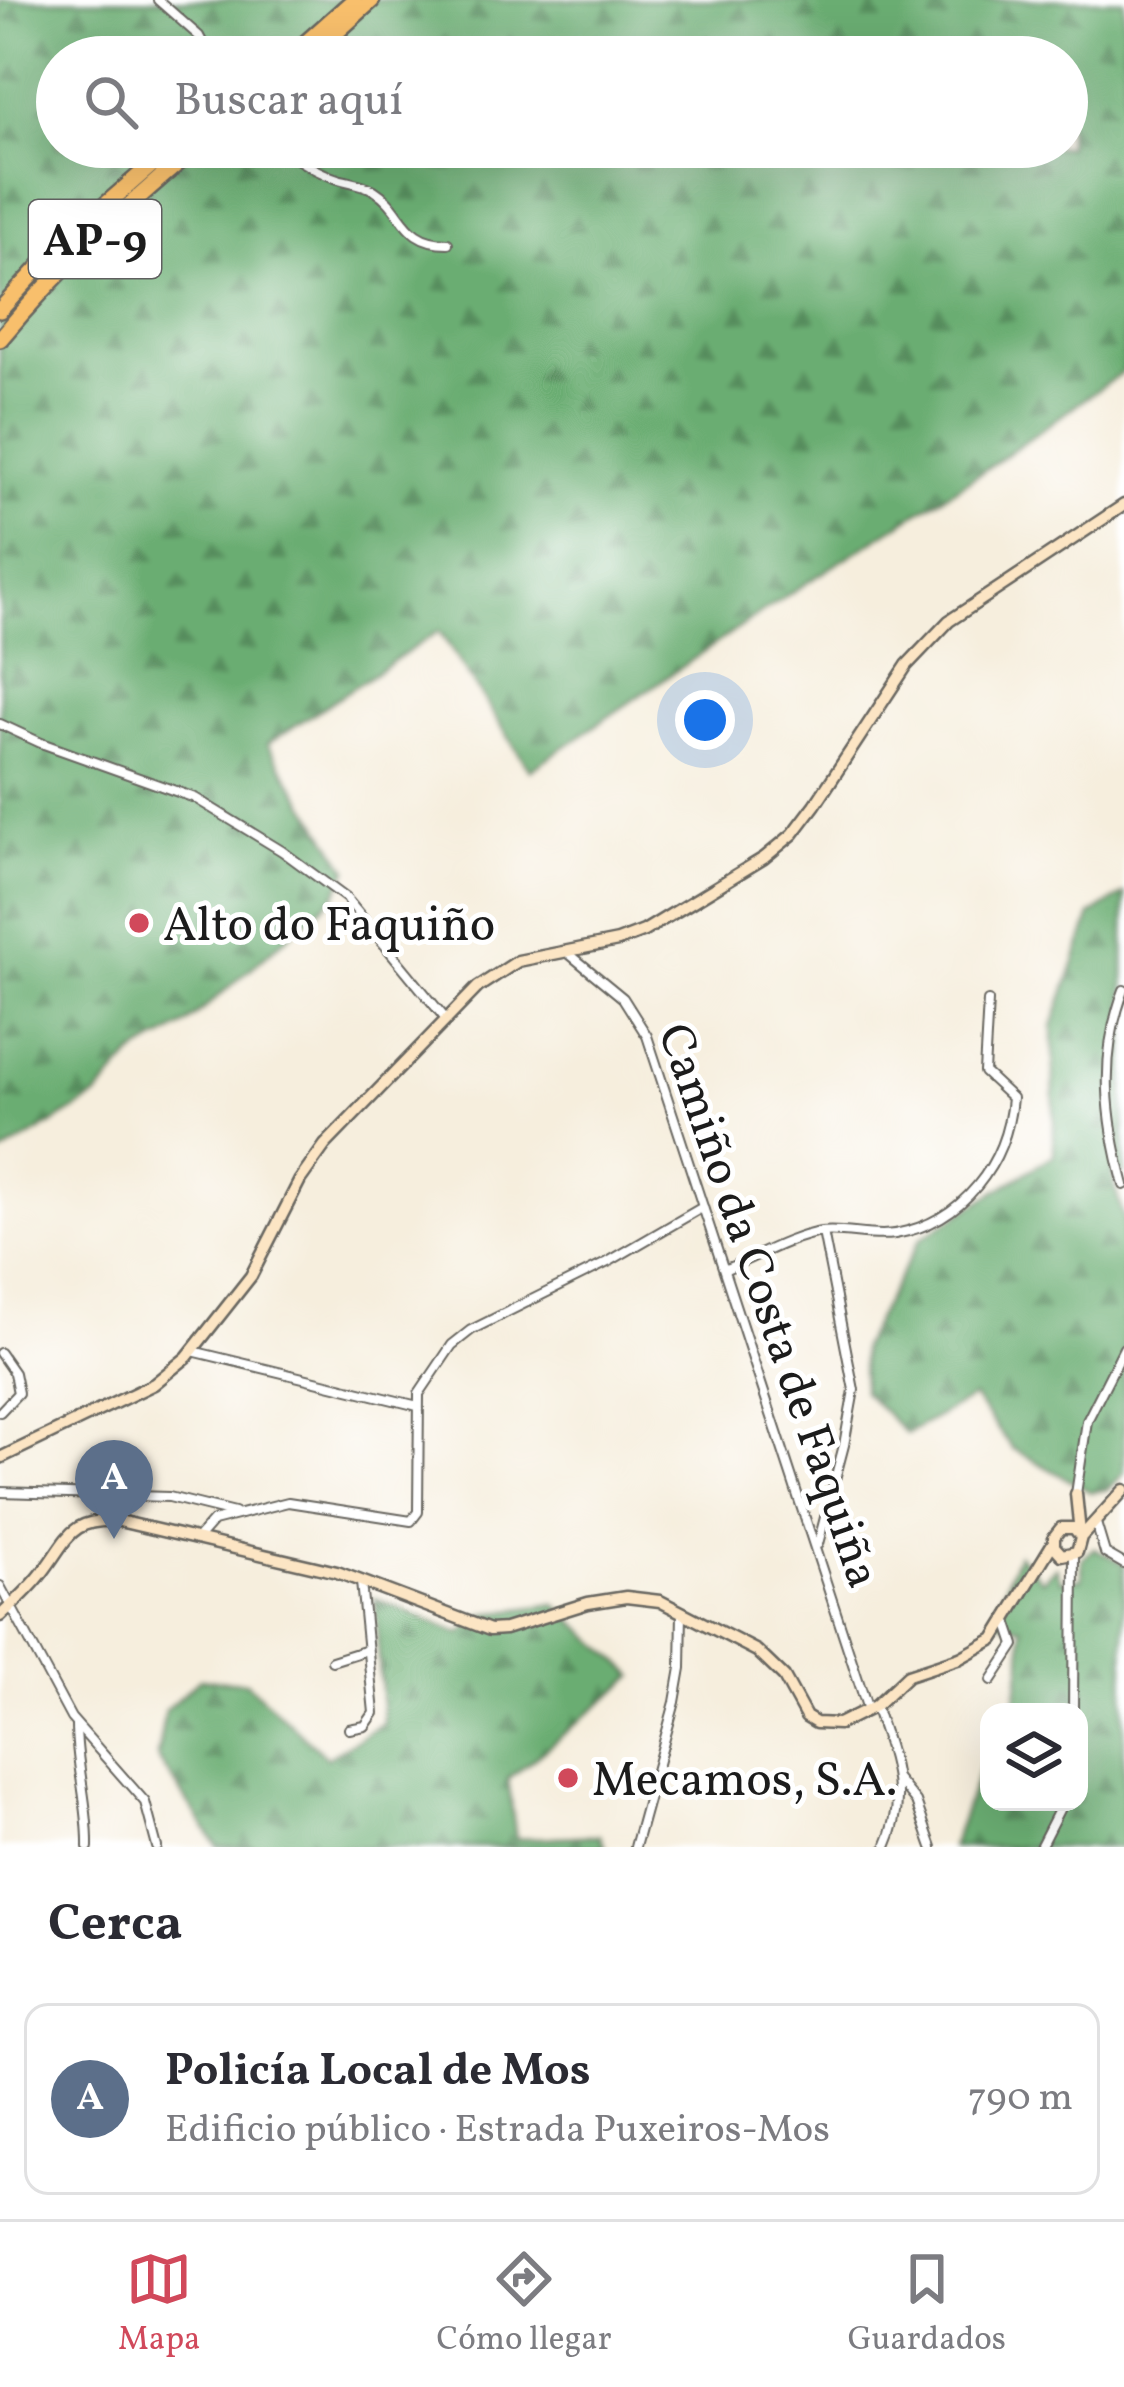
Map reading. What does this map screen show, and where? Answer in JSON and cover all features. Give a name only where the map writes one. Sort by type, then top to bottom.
[{"type":"highway","points":[[314,36],[354,0]]},
{"type":"highway","points":[[332,36],[372,0]]},
{"type":"highway","name":"AP-9","points":[[0,310],[63,242],[148,168]]},
{"type":"highway","name":"AP-9","points":[[0,339],[76,256],[174,168]]},
{"type":"street","points":[[158,0],[199,36]]},
{"type":"street","points":[[313,168],[375,190],[395,208],[403,225],[432,243],[448,243]]},
{"type":"street","points":[[0,1458],[154,1384],[191,1351],[251,1276],[300,1180],[325,1145],[478,986],[518,961],[618,941],[644,931],[764,858],[804,820],[907,665],[949,621],[1124,505]]},
{"type":"street","points":[[0,724],[195,798],[282,851],[346,898],[444,1017]]},
{"type":"street","name":"Camiño da Costa de Faquiña","points":[[565,950],[622,998],[640,1021],[896,1778]]},
{"type":"street","points":[[1124,990],[1107,1051],[1108,1126],[1124,1185]]},
{"type":"street","points":[[727,1269],[823,1232],[856,1236],[913,1230],[964,1201],[997,1163],[1006,1141],[1012,1098],[985,1072],[988,1001]]},
{"type":"street","points":[[198,1538],[213,1521],[288,1502],[411,1521],[418,1512],[419,1394],[452,1346],[471,1330],[608,1262],[703,1207]]},
{"type":"street","points":[[817,1545],[854,1390],[823,1232]]},
{"type":"street","points":[[1072,1703],[1077,1616],[1073,1575],[1055,1534],[1065,1527],[1076,1494],[1087,1421],[1124,1348]]},
{"type":"street","points":[[191,1351],[418,1406]]},
{"type":"street","points":[[0,1353],[14,1373],[18,1393],[0,1412]]},
{"type":"street","points":[[0,1616],[45,1569],[67,1535],[87,1522],[119,1521],[361,1580],[490,1630],[588,1603],[626,1597],[660,1601],[757,1651],[774,1664],[798,1706],[816,1723],[839,1724],[872,1708],[908,1675],[978,1650],[994,1639],[1042,1564],[1080,1536],[1124,1490]]},
{"type":"street","points":[[0,1492],[169,1497],[236,1513]]},
{"type":"street","points":[[1076,1494],[1080,1536]]},
{"type":"street","points":[[1095,1522],[1105,1553],[1124,1564]]},
{"type":"street","points":[[1065,1527],[1080,1536]]},
{"type":"street","points":[[349,1730],[365,1726],[374,1713],[361,1580]]},
{"type":"street","points":[[0,1586],[76,1724],[145,1802],[157,1847]]},
{"type":"street","points":[[635,1847],[675,1702],[682,1612]]},
{"type":"street","points":[[992,1680],[1015,1645],[1007,1621]]},
{"type":"street","points":[[332,1661],[367,1650]]},
{"type":"street","points":[[76,1724],[76,1763],[88,1809],[88,1847]]},
{"type":"street","points":[[886,1847],[897,1821],[896,1778]]},
{"type":"street","points":[[896,1778],[916,1802],[932,1847]]},
{"type":"street","points":[[1040,1847],[1058,1811]]},
{"type":"green space","points":[[0,0],[1124,0],[1124,371],[983,471],[786,596],[530,770],[439,631],[267,744],[348,869],[335,896],[185,1025],[133,1055],[96,1097],[0,1155]]},
{"type":"green space","points":[[1124,894],[1124,1174],[1111,1172],[1124,1221],[1124,1473],[1109,1489],[1091,1492],[1012,1448],[973,1397],[906,1434],[863,1391],[861,1347],[920,1239],[1054,1155],[1053,1026],[1091,915]]},
{"type":"green space","points":[[1094,1548],[1124,1564],[1124,1847],[951,1847],[980,1768],[980,1811],[1088,1811],[1088,1703],[1015,1703],[1022,1627],[991,1620],[1018,1554],[1042,1580],[1056,1567],[1061,1581],[1082,1579],[1082,1559]]},
{"type":"green space","points":[[375,1598],[461,1634],[485,1614],[555,1604],[635,1676],[508,1779],[516,1839],[600,1835],[605,1847],[218,1847],[157,1757],[165,1710],[200,1679],[246,1682],[327,1758],[383,1723]]},
{"type":"place","name":"Alto do Faquiño","points":[[139,923]]},
{"type":"place","name":"Policía Local de Mos","points":[[114,1539]]},
{"type":"place","name":"Mecamos, S.A.","points":[[568,1778]]}]
